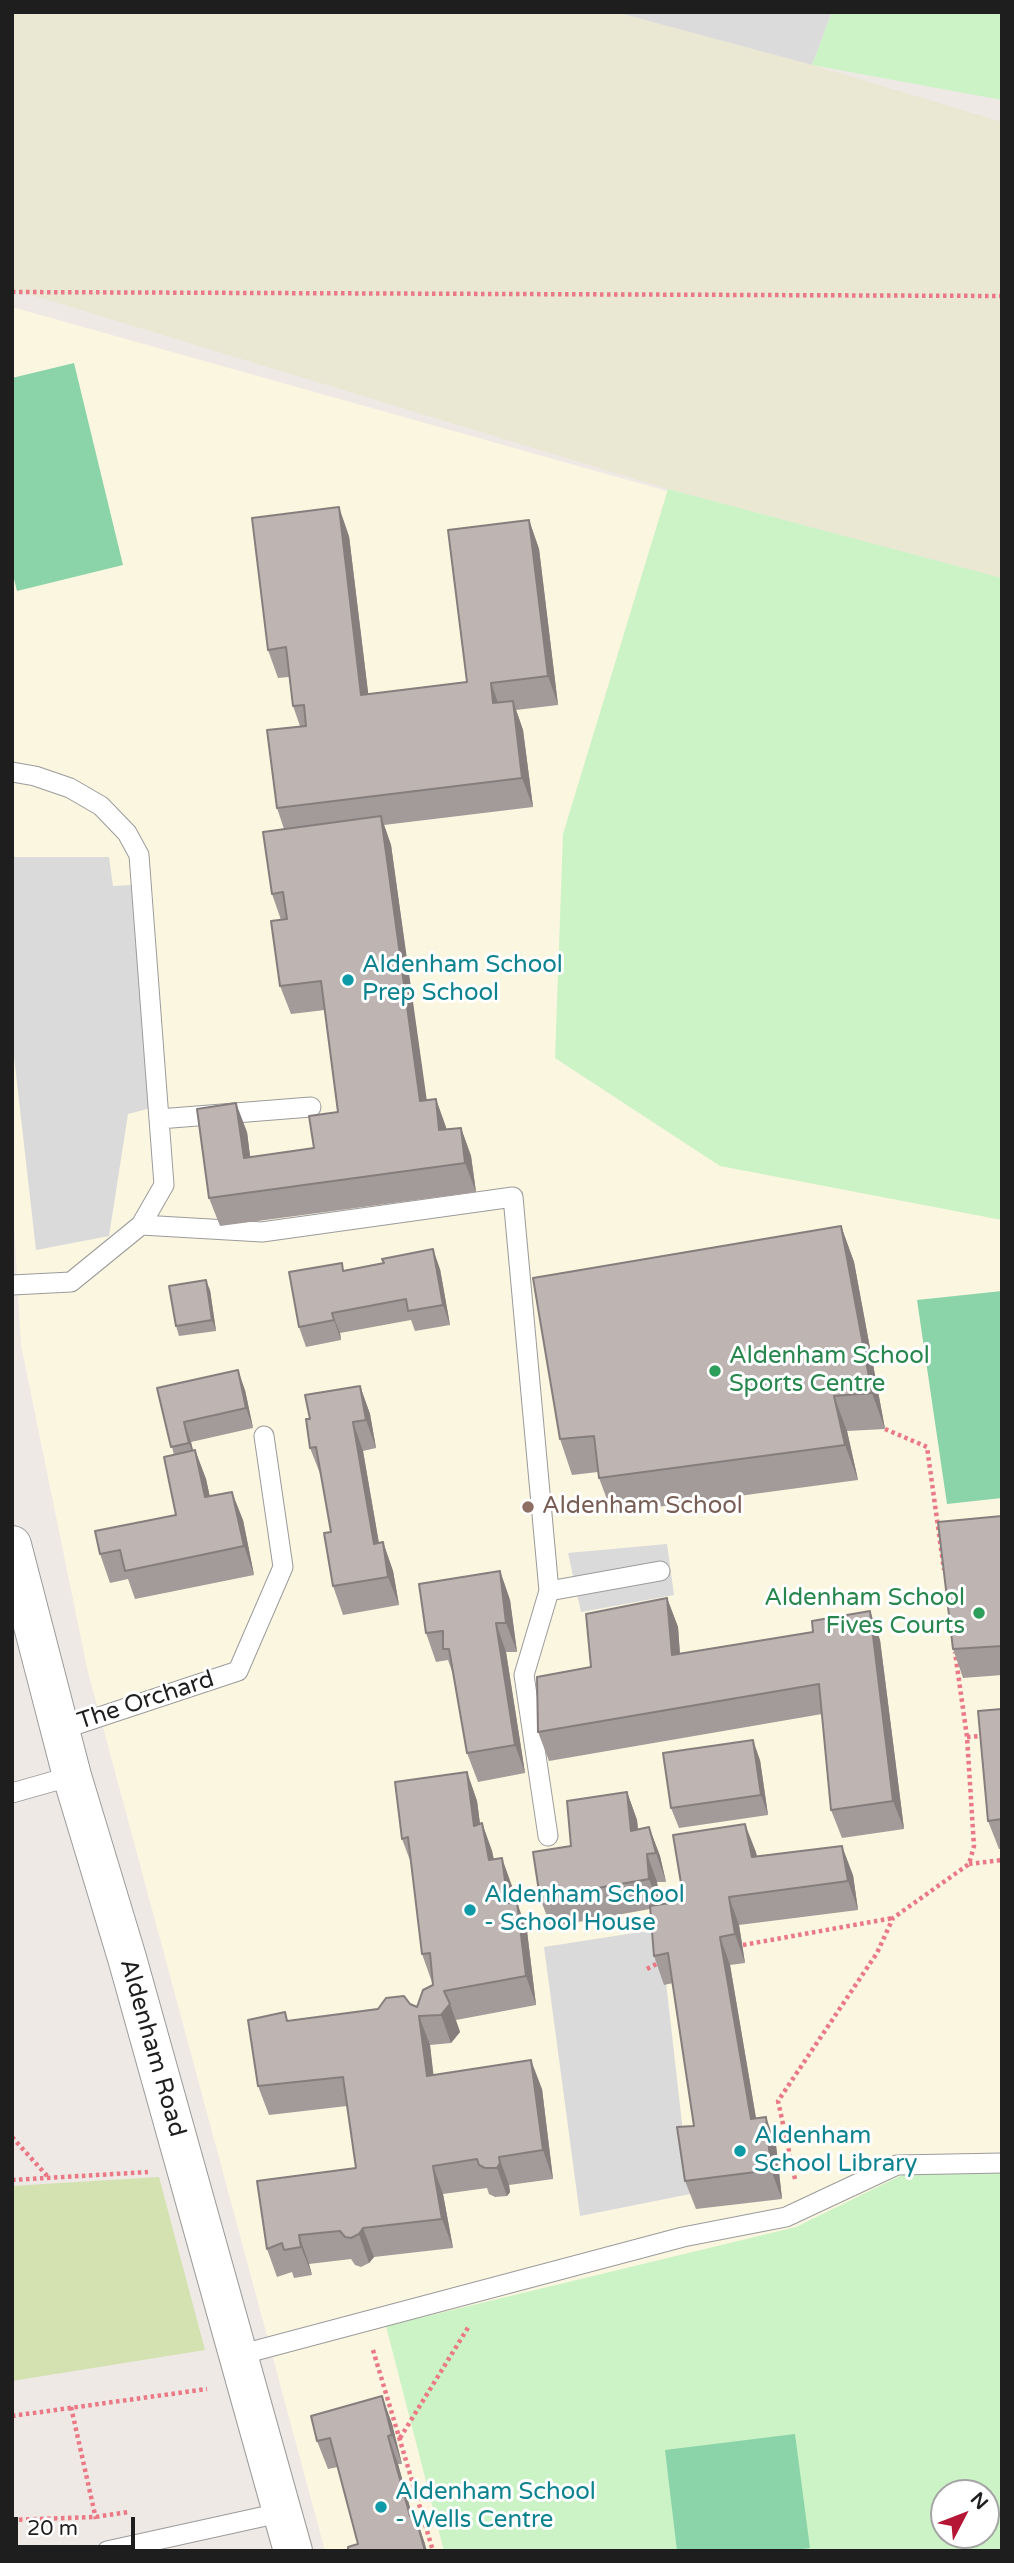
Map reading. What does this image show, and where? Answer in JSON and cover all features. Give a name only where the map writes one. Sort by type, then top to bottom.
[{"type":"street","name":"Aldenham Road","points":[[12,1545],[72,1776],[293,2551]]},
{"type":"lane","points":[[12,772],[35,776],[69,788],[101,806],[127,833],[139,855],[164,1185],[141,1225],[71,1282],[12,1285]]},
{"type":"lane","points":[[159,1119],[311,1107]]},
{"type":"lane","points":[[141,1225],[262,1232],[513,1197],[549,1591],[524,1675],[548,1836]]},
{"type":"lane","name":"The Orchard","points":[[60,1730],[238,1671],[283,1567],[264,1436]]},
{"type":"lane","points":[[549,1591],[660,1571]]},
{"type":"lane","points":[[12,1793],[72,1776]]},
{"type":"lane","points":[[239,2355],[684,2237],[786,2217],[897,2165],[1002,2162]]},
{"type":"lane","points":[[107,2551],[284,2512]]},
{"type":"path","points":[[12,292],[1002,296]]},
{"type":"path","points":[[885,1429],[927,1447],[945,1578]]},
{"type":"path","points":[[938,1525],[950,1525]]},
{"type":"path","points":[[954,1645],[967,1737],[974,1846],[969,1864]]},
{"type":"path","points":[[967,1737],[990,1735]]},
{"type":"path","points":[[743,1945],[893,1918],[969,1864],[1002,1860]]},
{"type":"path","points":[[802,2211],[778,2101],[877,1953],[893,1918]]},
{"type":"path","points":[[647,1969],[663,1961]]},
{"type":"path","points":[[12,2137],[49,2178]]},
{"type":"path","points":[[12,2180],[186,2170]]},
{"type":"path","points":[[400,2439],[493,2286]]},
{"type":"path","points":[[365,2321],[433,2551]]},
{"type":"path","points":[[12,2416],[215,2388]]},
{"type":"path","points":[[71,2407],[97,2528]]},
{"type":"path","points":[[12,2520],[95,2517],[135,2511]]},
{"type":"shaded area","points":[[12,12],[615,12],[812,65],[1002,122],[1002,578],[668,489],[12,289]]},
{"type":"shaded area","points":[[615,12],[832,12],[812,65]]},
{"type":"shaded area","name":"Aldenham School","points":[[12,307],[1002,585],[1002,2551],[325,2551],[87,1668],[21,1345],[12,1190]]},
{"type":"shaded area","points":[[12,857],[109,857],[113,886],[131,885],[155,1107],[128,1114],[109,1236],[36,1250],[12,1039]]},
{"type":"shaded area","points":[[667,1544],[674,1595],[581,1612],[568,1553]]},
{"type":"shaded area","points":[[660,1929],[690,2194],[580,2216],[544,1947]]},
{"type":"green space","points":[[832,12],[1002,12],[1002,100],[812,65]]},
{"type":"green space","points":[[74,363],[123,565],[17,591],[12,571],[12,378]]},
{"type":"green space","points":[[668,489],[1002,578],[1002,1220],[720,1166],[555,1058],[563,834]]},
{"type":"green space","points":[[1002,1291],[1002,1498],[947,1504],[917,1300]]},
{"type":"green space","points":[[1002,2172],[1002,2551],[444,2551],[386,2326],[796,2227],[902,2175]]},
{"type":"green space","points":[[159,2177],[205,2350],[12,2381],[12,2186]]},
{"type":"green space","points":[[795,2434],[810,2548],[787,2551],[677,2551],[665,2450]]},
{"type":"building","points":[[339,507],[361,695],[467,682],[448,530],[529,520],[548,676],[491,683],[493,703],[513,701],[522,778],[277,808],[267,730],[306,726],[304,705],[293,706],[286,647],[268,650],[252,518]]},
{"type":"building","points":[[381,816],[420,1101],[436,1099],[439,1130],[461,1128],[465,1163],[209,1198],[197,1109],[236,1103],[244,1158],[314,1148],[309,1116],[338,1112],[321,981],[280,986],[271,921],[287,919],[283,892],[272,894],[263,832]]},
{"type":"building","name":"Aldenham School Sports Centre","points":[[841,1226],[872,1393],[834,1396],[845,1445],[599,1478],[594,1436],[560,1439],[533,1278]]},
{"type":"building","points":[[433,1249],[443,1305],[408,1311],[406,1299],[332,1313],[334,1320],[299,1327],[289,1272],[342,1263],[343,1271],[384,1263],[382,1259]]},
{"type":"building","points":[[206,1280],[212,1320],[176,1326],[169,1286]]},
{"type":"building","points":[[238,1370],[246,1408],[184,1422],[189,1443],[171,1447],[157,1388]]},
{"type":"building","points":[[360,1386],[366,1420],[353,1422],[374,1544],[383,1542],[388,1577],[333,1586],[324,1533],[331,1532],[316,1447],[310,1448],[306,1419],[310,1419],[305,1395]]},
{"type":"building","points":[[195,1450],[205,1497],[232,1492],[244,1546],[125,1571],[120,1550],[100,1554],[95,1531],[176,1515],[164,1457]]},
{"type":"building","name":"Aldenham School Fives Courts","points":[[1002,1516],[1002,1646],[953,1649],[938,1522]]},
{"type":"building","points":[[500,1571],[506,1623],[496,1623],[515,1745],[467,1753],[449,1649],[443,1649],[443,1631],[426,1633],[419,1584]]},
{"type":"building","points":[[667,1598],[672,1655],[813,1632],[812,1621],[870,1611],[893,1801],[831,1810],[819,1684],[538,1732],[537,1677],[591,1667],[586,1614]]},
{"type":"building","points":[[1002,1709],[1002,1819],[988,1821],[978,1711]]},
{"type":"building","points":[[753,1740],[761,1795],[671,1808],[663,1753]]},
{"type":"building","points":[[467,1772],[474,1826],[482,1823],[489,1860],[502,1858],[508,1903],[517,1902],[526,1976],[444,1991],[450,2004],[441,2015],[419,2016],[427,2076],[531,2060],[543,2150],[499,2157],[497,2168],[485,2168],[479,2165],[477,2159],[433,2166],[442,2219],[363,2228],[351,2238],[345,2237],[340,2231],[299,2235],[301,2247],[284,2250],[282,2243],[267,2249],[257,2181],[356,2168],[343,2077],[258,2086],[248,2020],[285,2012],[287,2021],[378,2009],[386,1998],[404,1996],[410,2004],[417,2007],[423,1990],[433,1985],[430,1953],[422,1954],[408,1837],[402,1839],[395,1782]]},
{"type":"building","points":[[627,1792],[631,1831],[649,1827],[656,1853],[647,1854],[649,1879],[540,1898],[533,1852],[571,1846],[567,1801]]},
{"type":"building","points":[[745,1824],[752,1857],[842,1846],[848,1881],[729,1897],[735,1934],[720,1937],[751,2119],[766,2117],[771,2170],[685,2181],[677,2127],[694,2126],[668,1953],[654,1956],[650,1906],[684,1901],[673,1835]]},
{"type":"building","name":"Aldenham School - Wells Centre","points":[[382,2396],[392,2435],[388,2436],[410,2516],[415,2515],[425,2551],[348,2551],[348,2547],[358,2544],[330,2438],[317,2441],[311,2416]]},
{"type":"place","name":"Aldenham School Prep School","points":[[348,980]]},
{"type":"place","name":"Aldenham School Sports Centre","points":[[715,1371]]},
{"type":"place","name":"Aldenham School","points":[[528,1507]]},
{"type":"place","name":"Aldenham School Fives Courts","points":[[979,1613]]},
{"type":"place","name":"Aldenham School - School House","points":[[470,1910]]},
{"type":"place","name":"Aldenham School Library","points":[[740,2151]]},
{"type":"place","name":"Aldenham School - Wells Centre","points":[[381,2507]]}]
